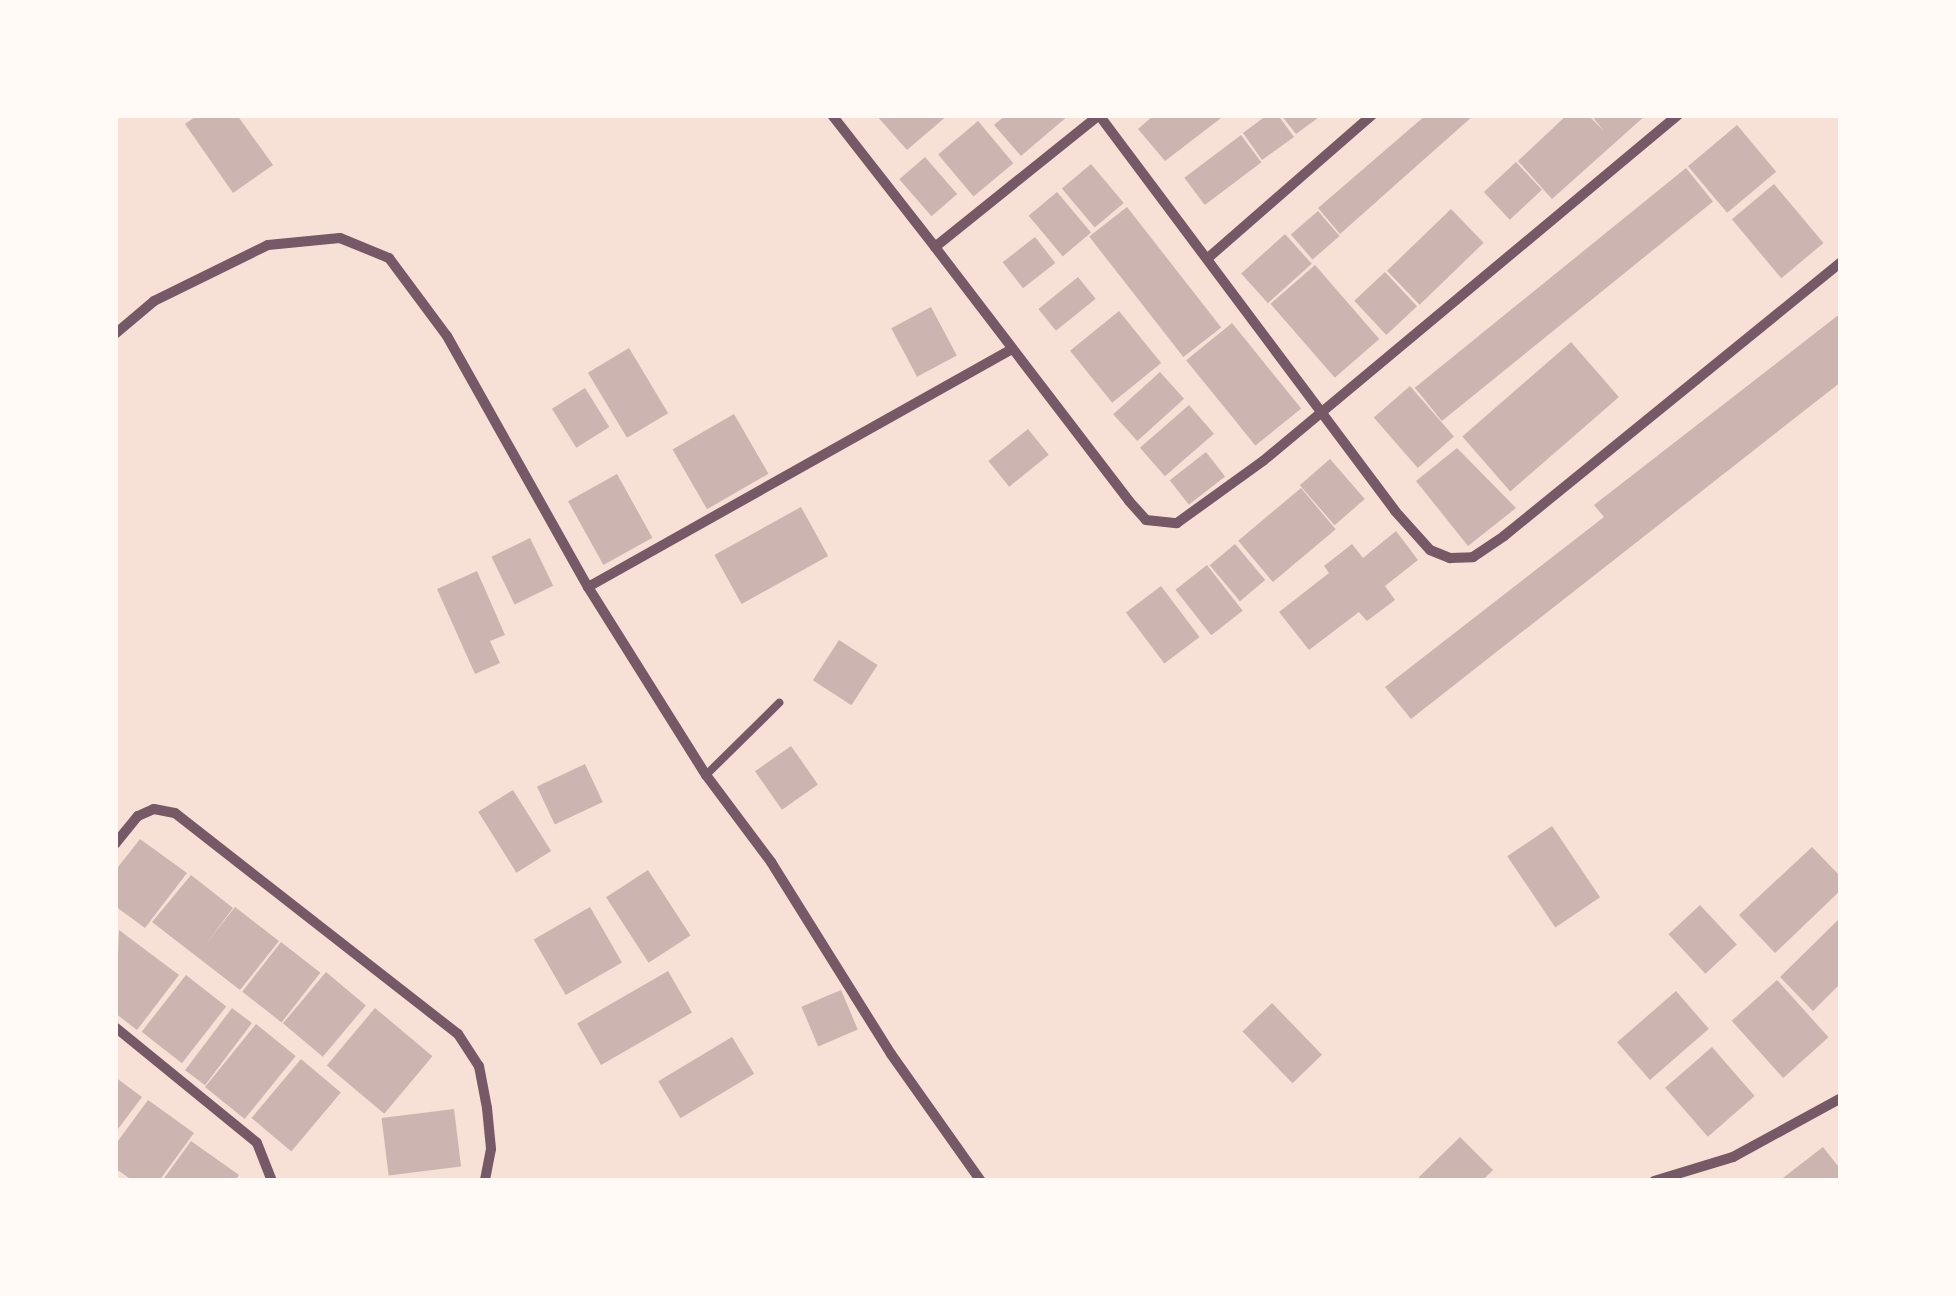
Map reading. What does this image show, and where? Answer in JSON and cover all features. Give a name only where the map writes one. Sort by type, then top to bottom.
[{"type":"street","points":[[832,115],[1129,502],[1146,520],[1160,523],[1194,516],[1678,115]]},
{"type":"street","points":[[934,247],[1099,115],[1430,550],[1473,557],[1841,262]]},
{"type":"street","points":[[1208,258],[1372,115]]},
{"type":"street","points":[[115,334],[154,301],[268,246],[340,238],[389,258],[447,336],[588,587],[706,775],[771,862],[890,1054],[981,1181]]},
{"type":"street","points":[[588,587],[1010,350]]},
{"type":"street","points":[[115,844],[138,816],[154,809],[175,813],[458,1034],[479,1066],[487,1108],[491,1148],[485,1181]]},
{"type":"street","points":[[115,1027],[257,1142],[272,1181]]},
{"type":"street","points":[[1654,1181],[1733,1157],[1841,1098]]},
{"type":"lane","points":[[706,775],[779,703]]},
{"type":"building","points":[[198,115],[237,115],[273,165],[233,193],[185,124]]},
{"type":"building","points":[[876,115],[948,115],[907,150]]},
{"type":"building","points":[[1006,115],[1069,115],[1021,156],[994,125]]},
{"type":"building","points":[[1154,115],[1225,115],[1165,161],[1138,129]]},
{"type":"building","points":[[1267,115],[1278,115],[1294,137],[1262,160],[1243,133]]},
{"type":"building","points":[[1281,115],[1322,115],[1296,134]]},
{"type":"building","points":[[1426,115],[1474,115],[1340,234],[1318,208]]},
{"type":"building","points":[[1567,115],[1588,115],[1604,131],[1591,115],[1646,115],[1552,199],[1518,161]]},
{"type":"building","points":[[978,121],[1013,163],[974,197],[938,154]]},
{"type":"building","points":[[1737,125],[1776,172],[1727,213],[1688,166]]},
{"type":"building","points":[[1241,135],[1261,162],[1205,205],[1184,178]]},
{"type":"building","points":[[925,157],[957,194],[931,216],[899,179]]},
{"type":"building","points":[[1516,162],[1542,190],[1510,220],[1484,192]]},
{"type":"building","points":[[1091,164],[1124,203],[1095,227],[1062,188]]},
{"type":"building","points":[[1686,168],[1713,201],[1442,421],[1415,388]]},
{"type":"building","points":[[1774,184],[1823,243],[1781,278],[1732,219]]},
{"type":"building","points":[[1057,192],[1091,233],[1063,256],[1029,216]]},
{"type":"building","points":[[1127,207],[1221,328],[1183,357],[1089,237]]},
{"type":"building","points":[[1451,209],[1484,243],[1420,305],[1387,271]]},
{"type":"building","points":[[1318,211],[1340,236],[1312,260],[1291,235]]},
{"type":"building","points":[[1285,234],[1312,264],[1268,303],[1241,273]]},
{"type":"building","points":[[1035,237],[1055,263],[1023,288],[1003,262]]},
{"type":"building","points":[[1315,265],[1379,339],[1335,378],[1270,304]]},
{"type":"building","points":[[1385,272],[1417,306],[1386,335],[1354,301]]},
{"type":"building","points":[[1078,277],[1096,299],[1056,331],[1038,309]]},
{"type":"building","points":[[931,307],[957,356],[917,377],[891,328]]},
{"type":"building","points":[[1119,311],[1161,363],[1112,403],[1070,351]]},
{"type":"building","points":[[1841,313],[1841,382],[1411,719],[1385,687],[1604,517],[1594,505]]},
{"type":"building","points":[[1232,323],[1301,408],[1255,446],[1186,360]]},
{"type":"building","points":[[1571,342],[1619,397],[1510,492],[1462,436]]},
{"type":"building","points":[[629,348],[668,413],[627,438],[588,373]]},
{"type":"building","points":[[1160,372],[1184,399],[1137,441],[1113,414]]},
{"type":"building","points":[[1410,386],[1454,437],[1418,468],[1374,417]]},
{"type":"building","points":[[585,388],[609,427],[576,448],[552,409]]},
{"type":"building","points":[[1189,405],[1214,434],[1165,476],[1140,448]]},
{"type":"building","points":[[734,414],[768,474],[707,509],[673,449]]},
{"type":"building","points":[[1028,429],[1049,455],[1009,487],[988,461]]},
{"type":"building","points":[[1457,448],[1516,508],[1468,546],[1416,481]]},
{"type":"building","points":[[1206,452],[1225,476],[1189,505],[1170,480]]},
{"type":"building","points":[[1330,459],[1365,499],[1335,525],[1300,485]]},
{"type":"building","points":[[617,474],[652,538],[603,565],[568,501]]},
{"type":"building","points":[[1301,488],[1336,529],[1273,582],[1238,541]]},
{"type":"building","points":[[801,507],[828,556],[742,604],[714,555]]},
{"type":"building","points":[[1396,531],[1418,560],[1385,586],[1395,600],[1367,621],[1359,612],[1309,650],[1279,612],[1329,573],[1324,566],[1352,544],[1363,558]]},
{"type":"building","points":[[530,538],[553,586],[515,604],[491,557]]},
{"type":"building","points":[[1235,544],[1265,580],[1240,601],[1210,565]]},
{"type":"building","points":[[1207,565],[1243,611],[1211,635],[1175,590]]},
{"type":"building","points":[[477,571],[505,635],[490,641],[500,663],[475,674],[437,589]]},
{"type":"building","points":[[1161,586],[1200,637],[1164,664],[1126,612]]},
{"type":"building","points":[[839,640],[878,665],[851,705],[813,680]]},
{"type":"building","points":[[791,746],[818,785],[782,810],[755,771]]},
{"type":"building","points":[[585,764],[603,802],[555,824],[537,786]]},
{"type":"building","points":[[513,790],[551,851],[516,873],[478,812]]},
{"type":"building","points":[[1552,826],[1600,897],[1555,927],[1507,856]]},
{"type":"building","points":[[140,839],[187,873],[145,928],[115,906],[115,871]]},
{"type":"building","points":[[1812,847],[1841,877],[1841,890],[1775,953],[1739,915]]},
{"type":"building","points":[[648,870],[690,935],[649,963],[606,897]]},
{"type":"building","points":[[191,875],[233,908],[206,944],[235,907],[279,941],[240,990],[152,922]]},
{"type":"building","points":[[1700,905],[1737,944],[1705,974],[1669,934]]},
{"type":"building","points":[[590,907],[622,962],[566,995],[534,940]]},
{"type":"building","points":[[1841,917],[1841,983],[1813,1011],[1780,977]]},
{"type":"building","points":[[119,930],[179,975],[137,1030],[115,1013]]},
{"type":"building","points":[[281,942],[320,973],[282,1022],[242,992]]},
{"type":"building","points":[[668,971],[692,1013],[601,1065],[577,1024]]},
{"type":"building","points":[[326,972],[366,1005],[323,1057],[283,1023]]},
{"type":"building","points":[[186,975],[226,1006],[182,1063],[142,1032]]},
{"type":"building","points":[[1777,980],[1829,1037],[1783,1078],[1732,1021]]},
{"type":"building","points":[[841,990],[858,1030],[818,1046],[801,1007]]},
{"type":"building","points":[[1676,991],[1709,1029],[1650,1080],[1617,1042]]},
{"type":"building","points":[[1272,1003],[1322,1055],[1293,1083],[1243,1031]]},
{"type":"building","points":[[232,1008],[252,1023],[205,1085],[185,1070]]},
{"type":"building","points":[[375,1008],[432,1056],[384,1114],[327,1065]]},
{"type":"building","points":[[256,1024],[296,1056],[245,1119],[205,1087]]},
{"type":"building","points":[[732,1037],[754,1074],[680,1118],[658,1081]]},
{"type":"building","points":[[1712,1047],[1755,1096],[1708,1137],[1665,1088]]},
{"type":"building","points":[[301,1059],[341,1092],[291,1151],[252,1118]]},
{"type":"building","points":[[115,1077],[142,1097],[115,1133]]},
{"type":"building","points":[[148,1100],[194,1133],[159,1181],[133,1181],[115,1168],[115,1145]]},
{"type":"building","points":[[454,1109],[461,1167],[389,1175],[382,1118]]},
{"type":"building","points":[[1460,1137],[1493,1170],[1482,1181],[1415,1181]]},
{"type":"building","points":[[191,1141],[239,1175],[235,1181],[162,1181]]},
{"type":"building","points":[[1823,1147],[1841,1170],[1841,1181],[1779,1181]]}]
